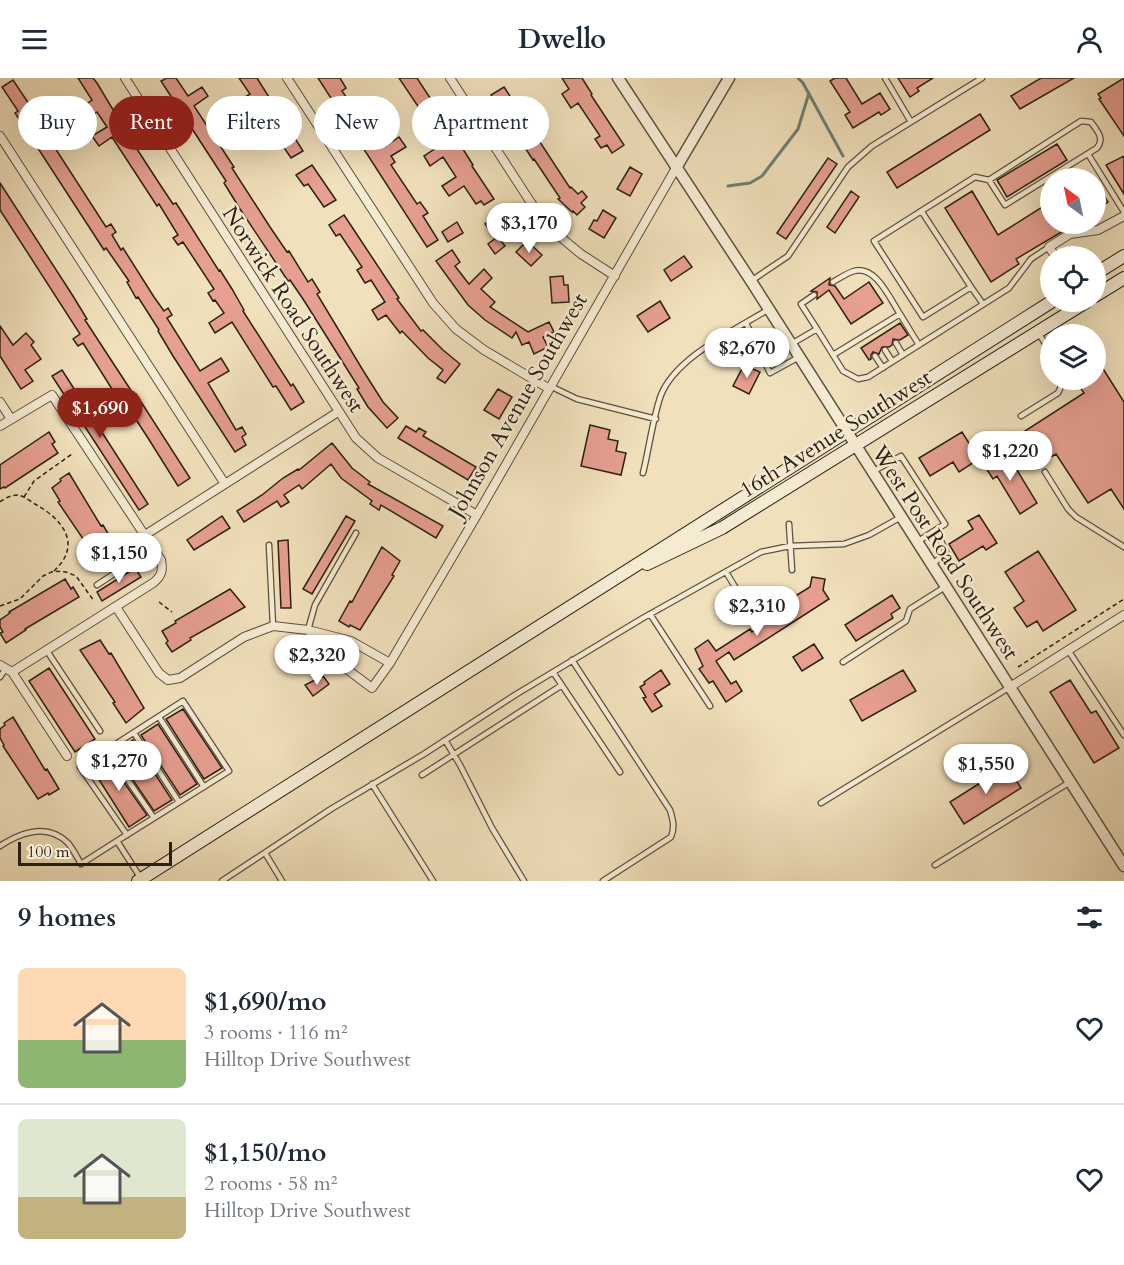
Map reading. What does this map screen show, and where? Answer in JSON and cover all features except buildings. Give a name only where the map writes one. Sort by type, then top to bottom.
[{"type":"main road","points":[[1106,267],[1124,256]]},
{"type":"main road","points":[[1106,289],[1124,278]]},
{"type":"main road","name":"16th Avenue Southwest","points":[[140,880],[1040,309]]},
{"type":"main road","name":"16th Avenue Southwest","points":[[598,588],[722,528],[1069,312]]},
{"type":"street","name":"Norwick Road Southwest","points":[[125,78],[356,438],[378,458],[477,515]]},
{"type":"street","points":[[287,78],[433,303],[456,329],[484,350],[549,387]]},
{"type":"street","points":[[450,78],[537,212],[558,235],[581,254],[615,276]]},
{"type":"street","name":"West Post Road Southwest","points":[[618,78],[751,281],[1124,866]]},
{"type":"street","name":"Johnson Avenue Southwest","points":[[308,630],[340,664],[372,688],[390,663],[477,515],[729,78]]},
{"type":"street","points":[[0,136],[225,484]]},
{"type":"street","points":[[1051,246],[1070,234],[1098,230],[1124,214]]},
{"type":"street","points":[[0,426],[52,395],[161,560],[163,569],[159,579],[47,651],[6,668],[67,756]]},
{"type":"street","points":[[0,402],[11,419]]},
{"type":"street","points":[[145,535],[339,412]]},
{"type":"street","points":[[116,607],[159,673],[168,680],[180,678],[244,637],[273,626],[308,630],[351,641],[390,663]]},
{"type":"street","points":[[1010,687],[1124,615]]},
{"type":"lane","points":[[885,78],[911,122]]},
{"type":"lane","points":[[751,281],[788,256],[848,166],[872,146],[982,78]]},
{"type":"lane","points":[[971,287],[923,317],[874,241],[975,177],[989,180],[1081,121],[1090,122],[1101,139],[1100,145],[1088,154],[1005,205],[989,180]]},
{"type":"lane","points":[[1088,154],[1124,214]]},
{"type":"lane","points":[[922,212],[983,304]]},
{"type":"lane","points":[[814,295],[801,304],[843,371],[850,377],[858,379],[868,377],[1008,288],[1031,259],[1040,253]]},
{"type":"lane","points":[[833,282],[854,271],[867,272],[878,281],[919,345]]},
{"type":"lane","points":[[643,473],[661,396],[678,369],[690,358],[768,309]]},
{"type":"lane","points":[[833,356],[900,314]]},
{"type":"lane","points":[[746,323],[770,373],[799,357]]},
{"type":"lane","points":[[884,324],[888,330]]},
{"type":"lane","points":[[790,345],[817,329]]},
{"type":"lane","points":[[873,331],[877,338]]},
{"type":"lane","points":[[863,337],[867,344]]},
{"type":"lane","points":[[896,343],[903,355]]},
{"type":"lane","points":[[885,350],[892,362]]},
{"type":"lane","points":[[875,356],[882,368]]},
{"type":"lane","points":[[549,387],[577,399],[656,418]]},
{"type":"lane","points":[[1021,416],[1059,390]]},
{"type":"lane","points":[[872,472],[901,456],[945,524],[917,542]]},
{"type":"lane","points":[[1046,472],[1068,509],[1076,517],[1124,547]]},
{"type":"lane","points":[[222,881],[331,809],[572,660],[761,552],[790,546],[844,544],[869,535],[901,517]]},
{"type":"lane","points":[[789,524],[792,570]]},
{"type":"lane","points":[[932,565],[946,552],[936,530]]},
{"type":"lane","points":[[308,630],[315,605],[356,533]]},
{"type":"lane","points":[[269,545],[273,626]]},
{"type":"lane","points":[[97,585],[153,548]]},
{"type":"lane","points":[[726,572],[740,595]]},
{"type":"lane","points":[[843,662],[906,621],[910,609],[945,587]]},
{"type":"lane","points":[[650,614],[710,706]]},
{"type":"lane","points":[[1068,650],[1124,735]]},
{"type":"lane","points":[[47,651],[100,731]]},
{"type":"lane","points":[[572,660],[670,810],[673,820],[674,829],[671,837],[603,881]]},
{"type":"lane","points":[[0,677],[6,668]]},
{"type":"lane","points":[[553,672],[620,772]]},
{"type":"lane","points":[[422,775],[562,685]]},
{"type":"lane","points":[[821,803],[1010,687]]},
{"type":"lane","points":[[0,846],[17,835],[44,832],[67,842],[81,864],[229,771],[183,701],[80,767],[127,835]]},
{"type":"lane","points":[[159,717],[204,787]]},
{"type":"lane","points":[[134,733],[179,802]]},
{"type":"lane","points":[[445,740],[492,828],[524,881]]},
{"type":"lane","points":[[107,750],[154,818]]},
{"type":"lane","points":[[935,865],[1070,782]]},
{"type":"lane","points":[[372,784],[433,881]]},
{"type":"lane","points":[[117,841],[140,880]]},
{"type":"lane","points":[[265,853],[281,880]]},
{"type":"path","points":[[24,498],[34,481],[72,454]]},
{"type":"path","points":[[0,501],[17,495],[54,517],[66,532],[68,551],[63,562],[20,599],[0,606]]},
{"type":"path","points":[[54,571],[76,576],[94,601]]},
{"type":"path","points":[[1018,667],[1124,599]]},
{"type":"path","points":[[159,602],[172,612]]},
{"type":"waterway","points":[[798,78],[803,83],[843,156]]},
{"type":"waterway","points":[[728,186],[750,183],[762,176],[798,129],[809,93]]}]
